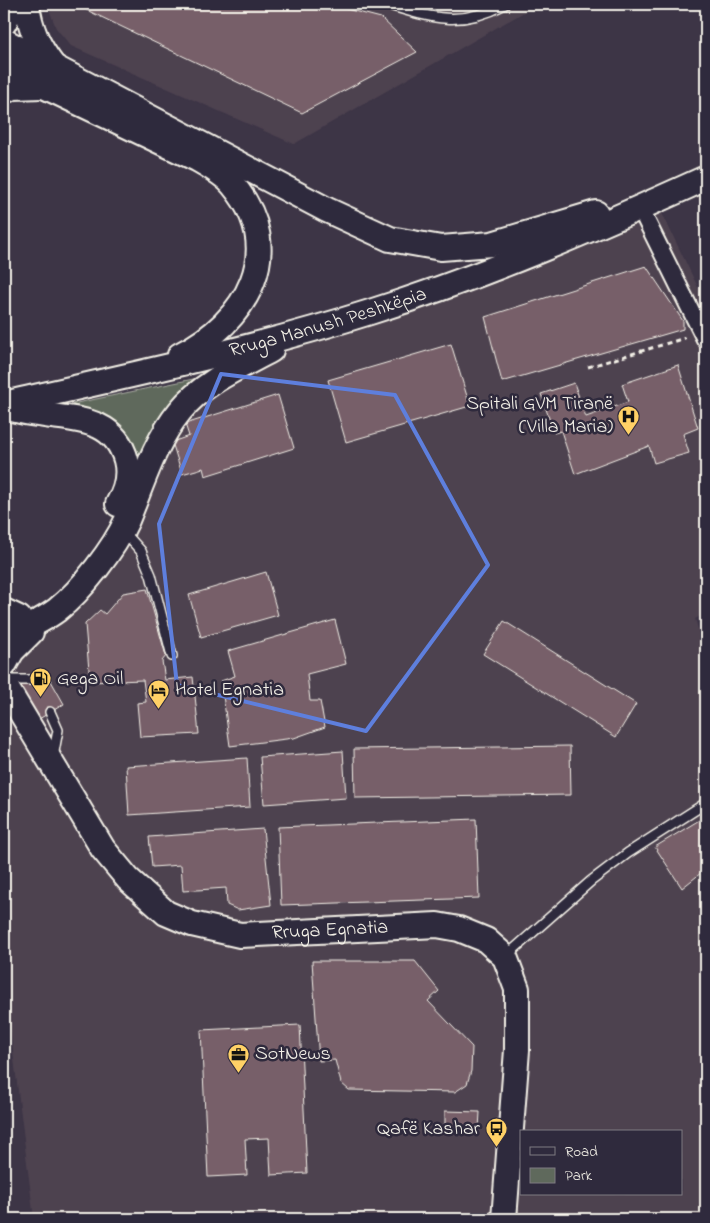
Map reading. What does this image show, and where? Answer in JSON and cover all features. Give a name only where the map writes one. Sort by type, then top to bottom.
[{"type":"main road","points":[[4,23],[14,4]]},
{"type":"main road","points":[[27,4],[30,26],[49,77]]},
{"type":"main road","points":[[4,41],[49,77],[217,171],[233,185],[251,212],[258,237],[258,269],[244,302],[228,323],[198,346],[148,372]]},
{"type":"main road","points":[[4,67],[49,77],[390,239],[441,248],[492,244],[601,212],[640,208]]},
{"type":"main road","points":[[4,91],[49,77]]},
{"type":"main road","name":"Rruga Manush Peshkëpia","points":[[4,406],[148,372],[304,332],[372,312],[534,254],[706,178]]},
{"type":"main road","points":[[4,666],[12,651],[45,618],[73,594],[122,530],[156,450],[182,409],[222,376],[304,332]]},
{"type":"main road","points":[[4,406],[39,415],[77,418],[98,425],[109,432],[119,444],[128,468],[123,496],[92,550],[75,575],[52,599],[9,619]]},
{"type":"main road","points":[[4,639],[45,618]]},
{"type":"main road","name":"Rruga Egnatia","points":[[4,684],[103,849],[128,879],[166,913],[192,924],[240,935],[437,925],[459,929],[486,940],[505,957],[517,989],[517,1050],[504,1219]]},
{"type":"street","points":[[640,208],[704,337]]},
{"type":"lane","points":[[386,4],[419,14],[458,20],[488,12],[505,4]]},
{"type":"lane","points":[[122,530],[141,551],[153,583],[172,656]]},
{"type":"lane","points":[[4,680],[33,680]]},
{"type":"lane","points":[[50,712],[58,730],[52,765]]},
{"type":"lane","points":[[505,957],[591,881],[628,853],[706,802]]},
{"type":"path","points":[[588,367],[704,337]]},
{"type":"highlighted area","points":[[221,374],[395,395],[488,565],[366,731],[177,685],[159,524]]},
{"type":"shaded area","points":[[47,4],[538,4],[294,144],[71,46],[56,28]]},
{"type":"shaded area","points":[[656,201],[706,304],[706,613],[695,619],[706,655],[706,1219],[34,1219],[4,979],[4,665],[73,594],[155,450],[238,367]]},
{"type":"green space","points":[[203,377],[141,454],[138,454],[125,437],[109,423],[72,404]]},
{"type":"building","points":[[74,4],[327,4],[381,18],[417,52],[302,113]]},
{"type":"building","points":[[646,266],[683,321],[683,329],[502,382],[485,317]]},
{"type":"building","points":[[451,344],[470,406],[346,442],[328,380]]},
{"type":"building","points":[[678,365],[698,428],[683,434],[689,453],[654,463],[649,446],[575,474],[561,431],[554,433],[541,394],[574,383],[586,417],[628,402],[622,384]]},
{"type":"building","points":[[278,395],[294,448],[205,476],[203,468],[182,474],[172,442],[189,436],[185,424]]},
{"type":"building","points":[[266,572],[278,615],[201,637],[189,595]]},
{"type":"building","points":[[147,589],[166,656],[162,661],[165,680],[193,677],[199,734],[140,737],[137,703],[146,702],[143,680],[90,682],[85,624],[100,610],[105,614],[123,593]]},
{"type":"building","points":[[335,620],[346,664],[307,674],[310,701],[320,701],[325,727],[294,738],[230,746],[221,681],[235,676],[228,651]]},
{"type":"building","points":[[504,621],[636,704],[616,737],[483,654]]},
{"type":"building","points":[[46,672],[64,704],[39,719],[20,687]]},
{"type":"building","points":[[570,746],[571,795],[355,798],[354,749]]},
{"type":"building","points":[[343,751],[346,798],[264,804],[260,757]]},
{"type":"building","points":[[247,758],[250,807],[129,815],[126,766]]},
{"type":"building","points":[[706,816],[706,869],[682,888],[655,847]]},
{"type":"building","points":[[476,819],[479,898],[281,905],[278,827]]},
{"type":"building","points":[[263,829],[271,905],[238,910],[227,905],[226,888],[183,891],[181,865],[152,867],[149,837]]},
{"type":"building","points":[[312,961],[415,961],[439,991],[428,1001],[472,1047],[471,1071],[467,1084],[455,1092],[349,1090],[341,1083],[335,1060],[319,1061]]},
{"type":"building","points":[[300,1025],[307,1173],[271,1175],[269,1138],[245,1139],[247,1175],[208,1177],[201,1030]]},
{"type":"building","points":[[445,1111],[480,1112],[479,1129],[445,1128]]},
{"type":"place","name":"Spitali GVM Tiranë (Villa Maria)","points":[[629,435]]},
{"type":"place","name":"Gega Oil","points":[[41,698]]},
{"type":"place","name":"Hotel Egnatia","points":[[159,709]]},
{"type":"place","name":"SotNews","points":[[239,1073]]},
{"type":"place","name":"Qafë Kashar","points":[[496,1148]]}]
